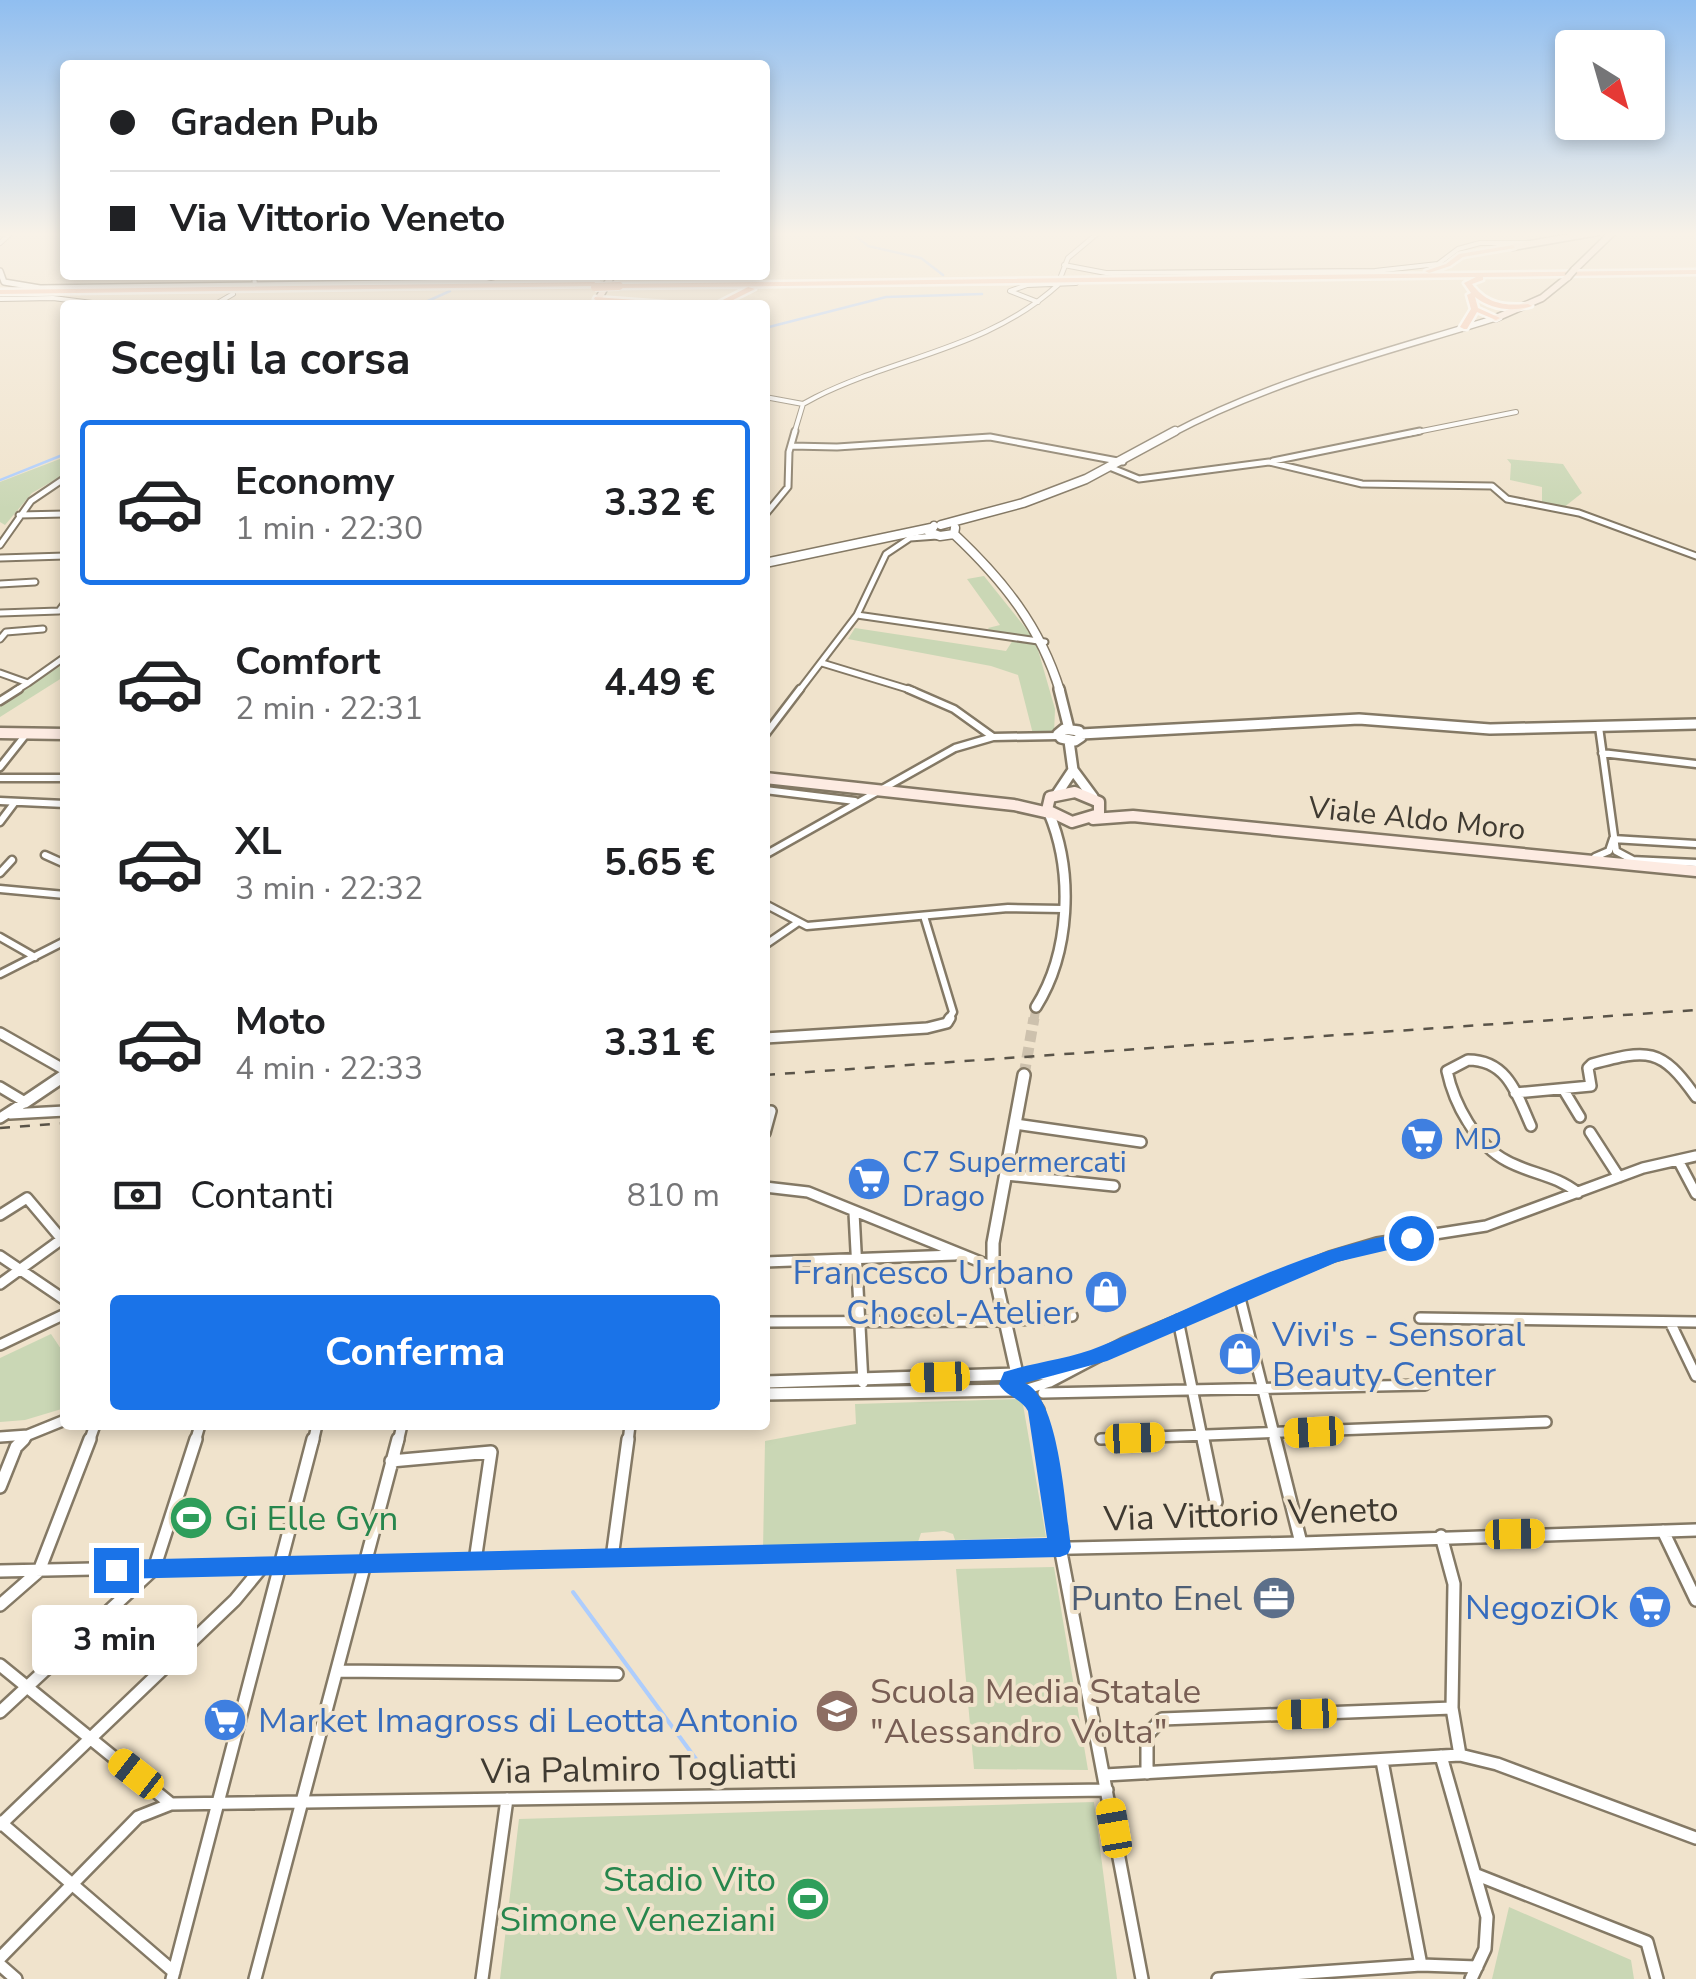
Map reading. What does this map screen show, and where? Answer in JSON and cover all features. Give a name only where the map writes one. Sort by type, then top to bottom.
[{"type":"main road","points":[[0,733],[60,733]]},
{"type":"main road","points":[[770,779],[1048,808],[1057,794]]},
{"type":"main road","name":"Viale Aldo Moro","points":[[1057,794],[1075,792],[1134,816]]},
{"type":"main road","points":[[1088,820],[1099,814],[1096,800]]},
{"type":"main road","name":"Viale Aldo Moro","points":[[1048,808],[1064,821],[1134,816],[1696,871]]},
{"type":"street","points":[[770,398],[803,404],[841,385],[1003,324]]},
{"type":"street","points":[[936,533],[941,525],[1039,497],[1112,468],[1212,412],[1473,324]]},
{"type":"street","points":[[770,509],[788,488],[791,446],[803,404]]},
{"type":"street","points":[[1112,468],[1139,479],[1269,462],[1516,412]]},
{"type":"street","points":[[791,446],[837,448],[990,437],[1123,462]]},
{"type":"street","points":[[1269,462],[1362,484],[1492,486],[1507,499],[1578,513],[1696,556]]},
{"type":"street","points":[[0,546],[19,515],[60,482]]},
{"type":"street","points":[[19,515],[60,514]]},
{"type":"street","points":[[770,562],[892,536],[954,531],[972,518]]},
{"type":"street","points":[[941,525],[954,531],[1022,607],[1046,642],[1068,728]]},
{"type":"street","points":[[886,554],[910,538],[936,533],[966,548]]},
{"type":"street","points":[[770,729],[857,615],[886,554],[886,546],[872,540]]},
{"type":"street","points":[[0,558],[60,556]]},
{"type":"street","points":[[0,584],[36,582]]},
{"type":"street","points":[[0,613],[60,610]]},
{"type":"street","points":[[857,615],[1046,642]]},
{"type":"street","points":[[0,638],[6,632],[43,630]]},
{"type":"street","points":[[0,701],[60,659]]},
{"type":"street","points":[[822,662],[922,692],[971,718],[993,737]]},
{"type":"street","points":[[0,673],[28,683]]},
{"type":"street","points":[[1058,736],[1068,728],[1082,734],[1359,719],[1490,729],[1696,724]]},
{"type":"street","points":[[770,722],[775,723]]},
{"type":"street","points":[[1599,727],[1613,840],[1616,851],[1633,860]]},
{"type":"street","points":[[0,767],[27,734]]},
{"type":"street","points":[[770,851],[966,743],[993,737],[1058,736],[1069,741],[1082,734]]},
{"type":"street","points":[[1069,741],[1073,770],[1096,800]]},
{"type":"street","points":[[1602,752],[1696,764]]},
{"type":"street","points":[[1057,794],[1073,770]]},
{"type":"street","points":[[0,778],[60,778]]},
{"type":"street","points":[[770,791],[856,801]]},
{"type":"street","points":[[0,801],[60,804]]},
{"type":"street","points":[[0,822],[15,802]]},
{"type":"street","points":[[1036,1007],[1054,978],[1063,909],[1061,840],[1048,808]]},
{"type":"street","points":[[1061,840],[1088,820]]},
{"type":"street","points":[[1613,840],[1696,844]]},
{"type":"street","points":[[1596,857],[1609,851],[1613,840]]},
{"type":"street","points":[[45,855],[60,862]]},
{"type":"street","points":[[1572,859],[1696,862]]},
{"type":"street","points":[[0,873],[12,860]]},
{"type":"street","points":[[0,889],[60,893]]},
{"type":"street","points":[[770,907],[797,924]]},
{"type":"street","points":[[770,942],[797,924],[1008,908],[1063,909]]},
{"type":"street","points":[[770,1038],[927,1028],[946,1023],[953,1012],[924,916]]},
{"type":"street","points":[[0,937],[36,957]]},
{"type":"street","points":[[0,974],[60,945]]},
{"type":"street","points":[[0,1033],[60,1070]]},
{"type":"street","points":[[1515,1093],[1591,1086],[1588,1068],[1601,1062],[1660,1054],[1672,1062],[1696,1098]]},
{"type":"street","points":[[1531,1126],[1506,1073],[1494,1062],[1460,1061],[1447,1071],[1470,1122],[1485,1144],[1509,1163],[1550,1172],[1578,1192]]},
{"type":"street","points":[[1024,1075],[993,1267],[1017,1374],[1010,1384],[1028,1394],[1038,1410],[1142,1979]]},
{"type":"street","points":[[4,1116],[60,1077]]},
{"type":"street","points":[[0,1087],[26,1102]]},
{"type":"street","points":[[1563,1090],[1580,1117]]},
{"type":"street","points":[[4,1116],[60,1111]]},
{"type":"street","points":[[1015,1124],[1141,1142]]},
{"type":"street","points":[[1590,1132],[1619,1177]]},
{"type":"street","points":[[1046,1387],[1100,1355],[1178,1320],[1354,1249],[1486,1226],[1619,1177],[1696,1156]]},
{"type":"street","points":[[1678,1160],[1696,1194]]},
{"type":"street","points":[[1006,1175],[1114,1186]]},
{"type":"street","points":[[770,1188],[808,1192],[993,1267]]},
{"type":"street","points":[[0,1216],[27,1198],[60,1236]]},
{"type":"street","points":[[854,1212],[864,1386]]},
{"type":"street","points":[[0,1284],[60,1244]]},
{"type":"street","points":[[770,1262],[960,1254]]},
{"type":"street","points":[[0,1256],[60,1297]]},
{"type":"street","points":[[1239,1294],[1302,1543]]},
{"type":"street","points":[[0,1345],[60,1316]]},
{"type":"street","points":[[770,1322],[1004,1322],[1072,1316]]},
{"type":"street","points":[[1420,1318],[1696,1322]]},
{"type":"street","points":[[1178,1320],[1216,1502]]},
{"type":"street","points":[[1670,1322],[1696,1376]]},
{"type":"street","points":[[770,1394],[1041,1372],[1100,1355]]},
{"type":"street","points":[[1038,1410],[1046,1387],[1041,1372]]},
{"type":"street","points":[[770,1382],[1015,1390],[1425,1385]]},
{"type":"street","points":[[0,1437],[28,1434],[60,1422]]},
{"type":"street","points":[[1101,1439],[1546,1422]]},
{"type":"street","points":[[0,1605],[39,1571],[93,1430]]},
{"type":"street","points":[[0,1712],[154,1568],[198,1430]]},
{"type":"street","points":[[263,1566],[236,1600],[1,1823],[173,1975],[317,1430]]},
{"type":"street","points":[[255,1979],[401,1430]]},
{"type":"street","points":[[612,1558],[629,1430]]},
{"type":"street","points":[[0,1486],[16,1447],[28,1434]]},
{"type":"street","points":[[392,1460],[492,1452],[475,1561]]},
{"type":"street","name":"Via Vittorio Veneto","points":[[0,1571],[1302,1543],[1696,1530]]},
{"type":"street","points":[[1663,1531],[1696,1600]]},
{"type":"street","points":[[1441,1536],[1454,1584],[1452,1708],[1460,1755]]},
{"type":"street","points":[[0,1665],[171,1804],[138,1817],[0,1962],[16,1979]]},
{"type":"street","points":[[338,1671],[617,1674]]},
{"type":"street","points":[[1146,1772],[1145,1736],[1162,1719],[1452,1708]]},
{"type":"street","points":[[1104,1776],[1460,1755],[1497,1764],[1696,1838]]},
{"type":"street","points":[[1218,1979],[1358,1974],[1421,1965],[1474,1973],[1487,1936],[1487,1917],[1441,1756]]},
{"type":"street","points":[[1382,1761],[1421,1965]]},
{"type":"street","name":"Via Palmiro Togliatti","points":[[171,1804],[1107,1790]]},
{"type":"street","points":[[482,1979],[507,1799]]},
{"type":"street","points":[[1477,1875],[1647,1942],[1657,1979]]},
{"type":"green space","points":[[60,459],[60,477],[32,493],[5,525],[0,522],[0,482]]},
{"type":"green space","points":[[1507,459],[1563,464],[1582,493],[1563,508],[1542,504],[1542,487],[1510,480],[1511,464]]},
{"type":"green space","points":[[984,576],[1030,638],[991,632],[988,628],[1000,625],[967,579]]},
{"type":"green space","points":[[855,628],[1006,651],[1013,640],[1036,643],[1055,709],[1054,734],[1033,734],[1018,675],[991,666],[848,639]]},
{"type":"green space","points":[[60,666],[60,679],[0,717],[0,704]]},
{"type":"green space","points":[[51,1334],[60,1348],[60,1410],[25,1420],[0,1422],[0,1358]]},
{"type":"green space","points":[[1022,1399],[1046,1537],[955,1540],[953,1534],[944,1531],[921,1533],[918,1542],[763,1550],[765,1441],[856,1424],[855,1404]]},
{"type":"green space","points":[[1054,1567],[1088,1770],[974,1769],[956,1569]]},
{"type":"green space","name":"Stadio Vito Simone Veneziani","points":[[1094,1802],[1117,1979],[500,1979],[519,1819]]},
{"type":"green space","points":[[1509,1907],[1631,1960],[1634,1979],[1492,1979]]},
{"type":"waterway","points":[[770,327],[779,324]]},
{"type":"waterway","points":[[0,480],[60,456]]},
{"type":"waterway","points":[[573,1592],[707,1774]]},
{"type":"tunnel","points":[[1034,1020],[1036,1007]]},
{"type":"tunnel","points":[[1024,1075],[1034,1018]]},
{"type":"railway","points":[[770,1075],[1696,1010]]},
{"type":"railway","points":[[0,1128],[60,1123]]},
{"type":"place","name":"MD","points":[[1422,1139]]},
{"type":"place","name":"C7 Supermercati Drago","points":[[869,1179]]},
{"type":"place","name":"Francesco Urbano Chocol-Atelier","points":[[1106,1292]]},
{"type":"place","name":"Vivi's - Sensoral Beauty Center","points":[[1240,1354]]},
{"type":"place","name":"Gi Elle Gyn","points":[[191,1518]]},
{"type":"place","name":"Punto Enel","points":[[1274,1598]]},
{"type":"place","name":"NegoziOk","points":[[1650,1607]]},
{"type":"place","name":"Scuola Media Statale \"Alessandro Volta\"","points":[[837,1711]]},
{"type":"place","name":"Market Imagross di Leotta Antonio","points":[[225,1720]]},
{"type":"place","name":"Stadio Vito Simone Veneziani","points":[[808,1899]]},
{"type":"route","points":[[116,1570],[1060,1547],[1038,1410],[1034,1399],[1015,1390],[1011,1378],[1100,1355],[1330,1257],[1376,1243],[1411,1238]]}]
